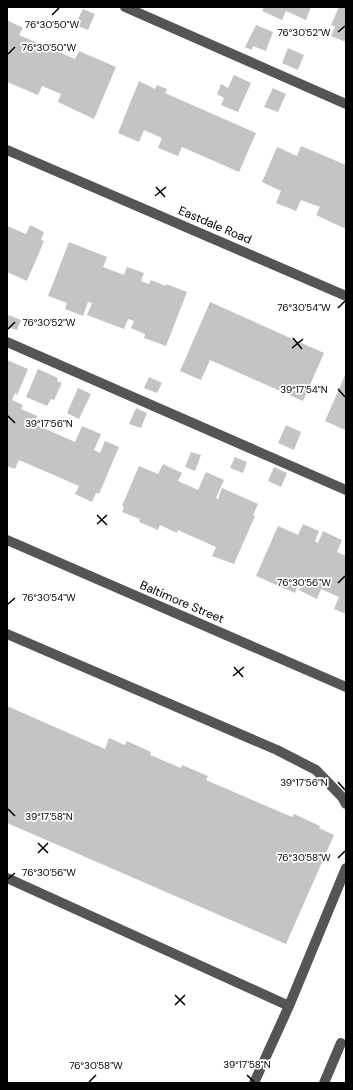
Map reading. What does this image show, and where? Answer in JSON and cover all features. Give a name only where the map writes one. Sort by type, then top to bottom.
[{"type":"street","points":[[126,7],[346,104]]},
{"type":"street","name":"Eastdale Road","points":[[7,150],[346,296]]},
{"type":"street","points":[[7,342],[346,490]]},
{"type":"street","name":"Baltimore Street","points":[[7,540],[346,687]]},
{"type":"street","points":[[7,634],[277,750],[310,766],[316,770],[342,797],[346,804]]},
{"type":"street","points":[[254,1083],[289,1006],[346,868]]},
{"type":"street","points":[[7,878],[289,1006]]},
{"type":"street","points":[[324,1083],[342,1043]]},
{"type":"building","points":[[264,7],[311,7],[306,20],[286,11],[282,20],[262,11]]},
{"type":"building","points":[[339,7],[346,7],[346,42],[331,36],[335,27],[331,25]]},
{"type":"building","points":[[83,9],[95,14],[88,30],[75,25]]},
{"type":"building","points":[[7,20],[23,28],[19,35],[75,59],[79,51],[116,67],[94,119],[58,102],[61,94],[42,86],[38,95],[7,82]]},
{"type":"building","points":[[256,25],[273,32],[266,51],[253,46],[252,50],[245,47]]},
{"type":"building","points":[[288,48],[304,55],[298,70],[282,63]]},
{"type":"building","points":[[234,75],[251,83],[238,112],[221,105],[224,98],[217,94],[221,84],[228,88]]},
{"type":"building","points":[[139,81],[155,89],[157,85],[167,89],[165,93],[256,133],[239,172],[182,147],[178,156],[158,148],[162,138],[144,130],[139,142],[118,133]]},
{"type":"building","points":[[273,88],[286,94],[278,112],[264,107]]},
{"type":"building","points":[[301,146],[346,165],[346,229],[316,215],[320,207],[301,200],[296,211],[276,203],[281,191],[262,182],[277,147],[297,156]]},
{"type":"building","points":[[30,225],[44,232],[41,240],[44,241],[27,281],[7,272],[7,226],[26,234]]},
{"type":"building","points":[[69,242],[107,257],[103,267],[124,275],[127,267],[144,273],[141,281],[149,284],[151,280],[187,292],[166,346],[144,338],[145,334],[131,328],[134,321],[128,319],[124,329],[87,315],[92,303],[88,302],[83,316],[65,309],[67,303],[48,296]]},
{"type":"building","points":[[210,302],[324,353],[303,401],[210,360],[201,380],[180,371]]},
{"type":"building","points":[[9,315],[21,320],[17,330],[7,327],[7,319]]},
{"type":"building","points":[[7,360],[28,369],[17,395],[15,393],[12,400],[23,405],[21,409],[37,416],[34,424],[75,442],[82,426],[101,434],[94,450],[100,453],[105,441],[119,447],[99,494],[96,493],[92,502],[75,494],[79,486],[19,460],[15,469],[7,466]]},
{"type":"building","points":[[38,369],[58,378],[57,381],[62,383],[54,400],[51,399],[47,406],[26,397]]},
{"type":"building","points":[[346,373],[346,428],[345,430],[325,421]]},
{"type":"building","points":[[149,377],[162,383],[157,393],[144,388]]},
{"type":"building","points":[[78,388],[91,394],[79,419],[67,413]]},
{"type":"building","points":[[136,408],[147,413],[141,428],[129,424]]},
{"type":"building","points":[[286,425],[301,432],[294,450],[278,443]]},
{"type":"building","points":[[191,452],[201,455],[195,471],[185,467]]},
{"type":"building","points":[[235,457],[247,462],[243,473],[230,468]]},
{"type":"building","points":[[163,464],[182,473],[178,481],[198,490],[206,472],[224,480],[216,498],[218,499],[222,488],[258,504],[253,515],[255,516],[234,564],[212,556],[216,547],[178,530],[177,533],[160,525],[158,530],[139,522],[140,519],[122,512],[124,507],[122,506],[139,466],[158,474]]},
{"type":"building","points":[[274,467],[287,473],[281,487],[268,481]]},
{"type":"building","points":[[303,524],[319,531],[315,541],[318,543],[323,531],[342,540],[337,552],[346,556],[346,614],[334,609],[339,597],[321,589],[317,599],[299,590],[302,583],[299,582],[295,593],[256,576],[278,526],[298,535]]},
{"type":"building","points":[[7,706],[105,749],[109,738],[125,745],[127,741],[151,752],[150,755],[181,768],[182,765],[208,776],[206,780],[292,817],[294,814],[320,826],[319,828],[334,835],[286,944],[7,823]]}]
